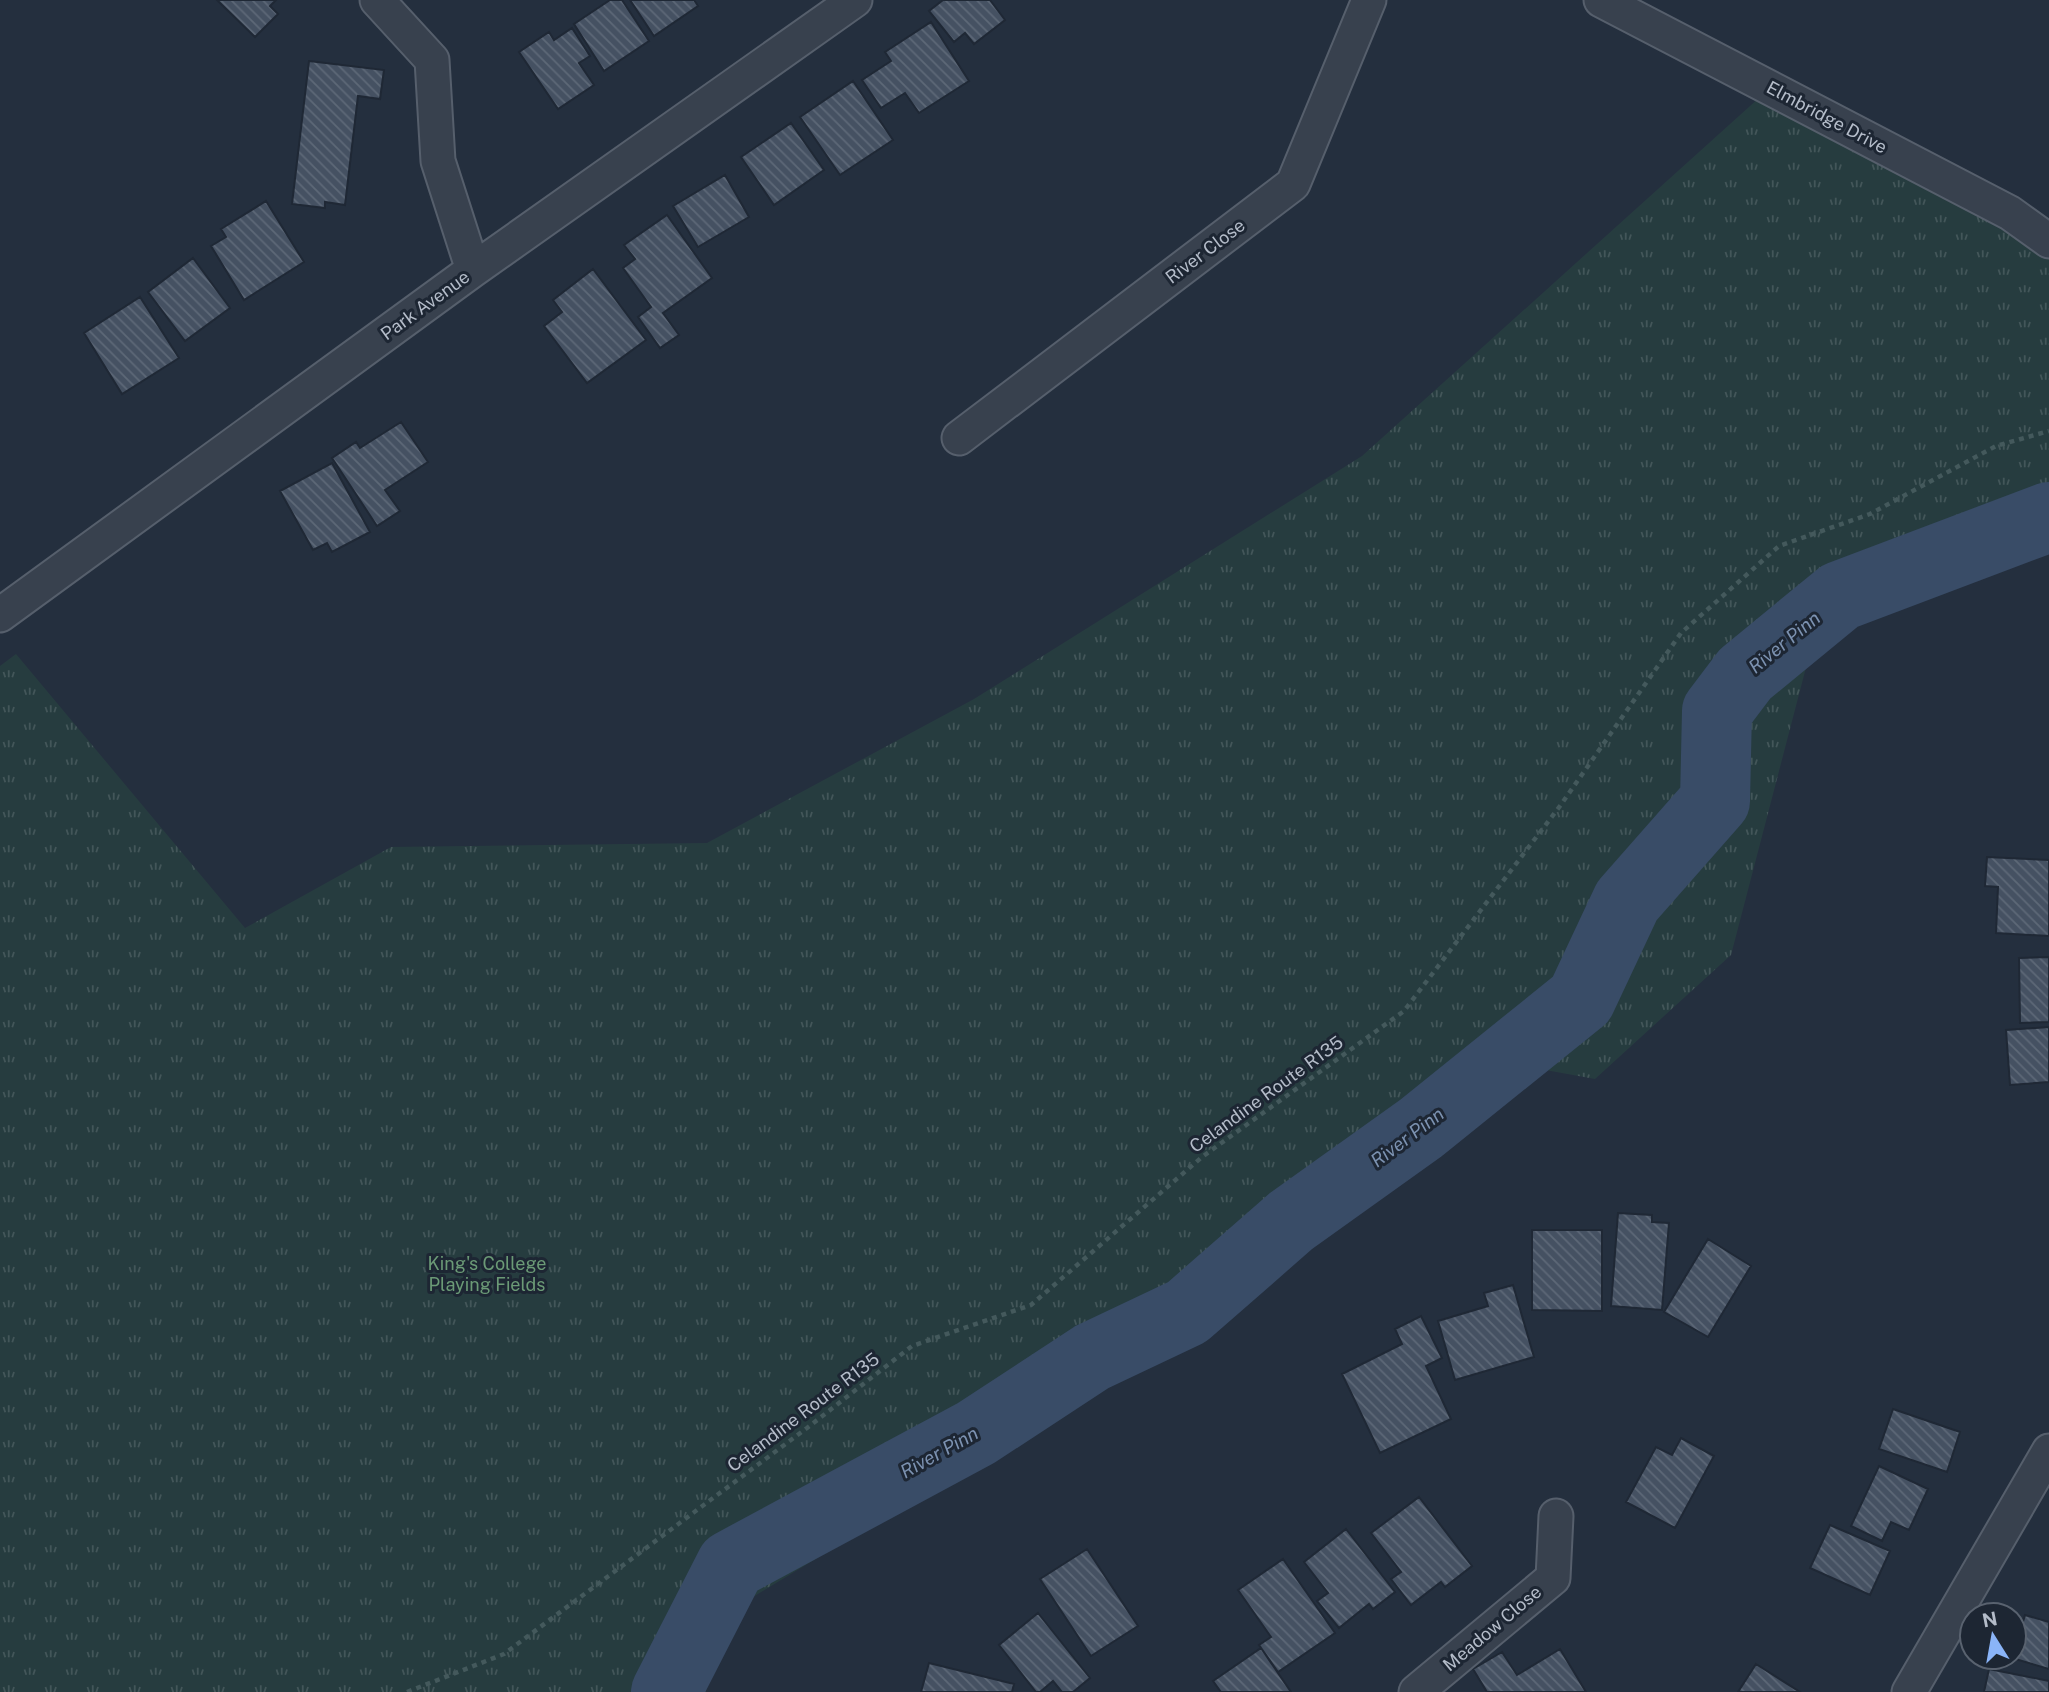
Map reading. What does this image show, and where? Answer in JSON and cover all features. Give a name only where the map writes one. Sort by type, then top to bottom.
[{"type":"street","points":[[377,0],[432,60],[438,161],[473,270]]},
{"type":"street","name":"Park Avenue","points":[[0,615],[473,270],[855,0]]},
{"type":"street","name":"River Close","points":[[959,438],[1293,184],[1369,0]]},
{"type":"street","name":"Elmbridge Drive","points":[[1601,0],[2010,213],[2049,241]]},
{"type":"street","points":[[1909,1692],[2049,1451]]},
{"type":"street","name":"Meadow Close","points":[[1416,1692],[1553,1578],[1556,1516]]},
{"type":"path","name":"Celandine Route R135","points":[[407,1692],[505,1654],[912,1346],[1031,1305],[1202,1157],[1404,1011],[1560,806],[1681,633],[1779,546],[1870,514],[1996,446],[2049,431]]},
{"type":"green space","name":"King's College Playing Fields","points":[[1770,88],[2049,241],[2049,494],[1833,564],[1731,955],[1595,1079],[1540,1069],[1208,1321],[748,1600],[700,1671],[706,1692],[0,1692],[0,666],[16,654],[245,928],[391,847],[707,843],[974,699],[1362,456]]},
{"type":"building","points":[[217,0],[276,0],[270,6],[278,14],[255,37]]},
{"type":"building","points":[[610,0],[622,0],[649,41],[604,71],[574,24]]},
{"type":"building","points":[[630,0],[694,0],[698,6],[654,36]]},
{"type":"building","points":[[943,0],[990,0],[1005,20],[974,44],[965,33],[954,42],[929,11]]},
{"type":"building","points":[[931,22],[969,81],[919,113],[905,93],[881,108],[862,80],[891,61],[885,52]]},
{"type":"building","points":[[572,28],[590,56],[579,63],[594,85],[558,109],[519,52],[549,32],[554,40]]},
{"type":"building","points":[[309,61],[384,70],[380,99],[358,96],[345,205],[325,202],[325,208],[292,204]]},
{"type":"building","points":[[853,81],[893,140],[840,175],[800,117]]},
{"type":"building","points":[[791,123],[824,170],[774,205],[741,157]]},
{"type":"building","points":[[725,175],[749,217],[698,247],[673,206]]},
{"type":"building","points":[[266,201],[304,262],[244,300],[211,246],[226,237],[221,229]]},
{"type":"building","points":[[667,215],[712,278],[663,313],[679,335],[660,348],[638,317],[651,307],[623,268],[635,259],[624,245]]},
{"type":"building","points":[[193,258],[230,308],[185,341],[148,292]]},
{"type":"building","points":[[593,269],[646,340],[587,383],[544,326],[562,312],[553,300]]},
{"type":"building","points":[[140,297],[179,358],[122,394],[84,333]]},
{"type":"building","points":[[401,422],[428,462],[385,490],[400,511],[377,526],[332,458],[356,442],[360,448]]},
{"type":"building","points":[[332,463],[370,532],[332,552],[327,543],[313,550],[280,491]]},
{"type":"building","points":[[1987,857],[2049,860],[2049,936],[1996,933],[1998,887],[1985,886]]},
{"type":"building","points":[[2049,957],[2049,1022],[2020,1023],[2019,958]]},
{"type":"building","points":[[2049,1027],[2049,1082],[2010,1085],[2006,1030]]},
{"type":"building","points":[[1618,1213],[1652,1215],[1652,1222],[1669,1223],[1662,1310],[1611,1306]]},
{"type":"building","points":[[1532,1230],[1602,1230],[1602,1311],[1532,1310]]},
{"type":"building","points":[[1708,1239],[1751,1266],[1708,1337],[1664,1312]]},
{"type":"building","points":[[1513,1285],[1534,1357],[1455,1380],[1438,1321],[1488,1306],[1484,1293]]},
{"type":"building","points":[[1421,1316],[1442,1358],[1426,1366],[1451,1419],[1380,1453],[1342,1374],[1402,1344],[1395,1329]]},
{"type":"building","points":[[1893,1409],[1960,1432],[1947,1472],[1879,1449]]},
{"type":"building","points":[[1681,1438],[1714,1456],[1675,1528],[1626,1502],[1656,1447],[1672,1455]]},
{"type":"building","points":[[1879,1466],[1928,1489],[1909,1530],[1891,1522],[1882,1541],[1851,1526]]},
{"type":"building","points":[[1419,1497],[1472,1566],[1445,1587],[1441,1582],[1411,1605],[1391,1579],[1401,1572],[1371,1533]]},
{"type":"building","points":[[1830,1525],[1890,1551],[1870,1595],[1810,1568]]},
{"type":"building","points":[[1346,1529],[1395,1592],[1373,1609],[1369,1604],[1339,1628],[1317,1601],[1328,1593],[1304,1562]]},
{"type":"building","points":[[1087,1549],[1138,1626],[1091,1656],[1040,1579]]},
{"type":"building","points":[[1283,1559],[1335,1633],[1278,1672],[1259,1645],[1271,1637],[1238,1590]]},
{"type":"building","points":[[1038,1613],[1090,1678],[1073,1692],[1062,1692],[1053,1681],[1040,1692],[1036,1692],[999,1645]]},
{"type":"building","points":[[2028,1616],[2049,1622],[2049,1669],[2028,1663]]},
{"type":"building","points":[[1261,1648],[1291,1692],[1221,1692],[1213,1681]]},
{"type":"building","points":[[1560,1649],[1586,1692],[1487,1692],[1473,1669],[1502,1652],[1517,1675]]},
{"type":"building","points":[[929,1663],[1014,1684],[1012,1692],[921,1692]]},
{"type":"building","points":[[1756,1664],[1800,1692],[1738,1692]]},
{"type":"building","points":[[1989,1671],[2049,1681],[2049,1692],[1984,1692]]},
{"type":"waterway","name":"River Pinn","points":[[666,1692],[731,1565],[976,1433],[1092,1357],[1187,1312],[1291,1221],[1421,1128],[1581,999],[1627,901],[1715,801],[1717,711],[1745,674],[1840,596],[2049,517]]}]
